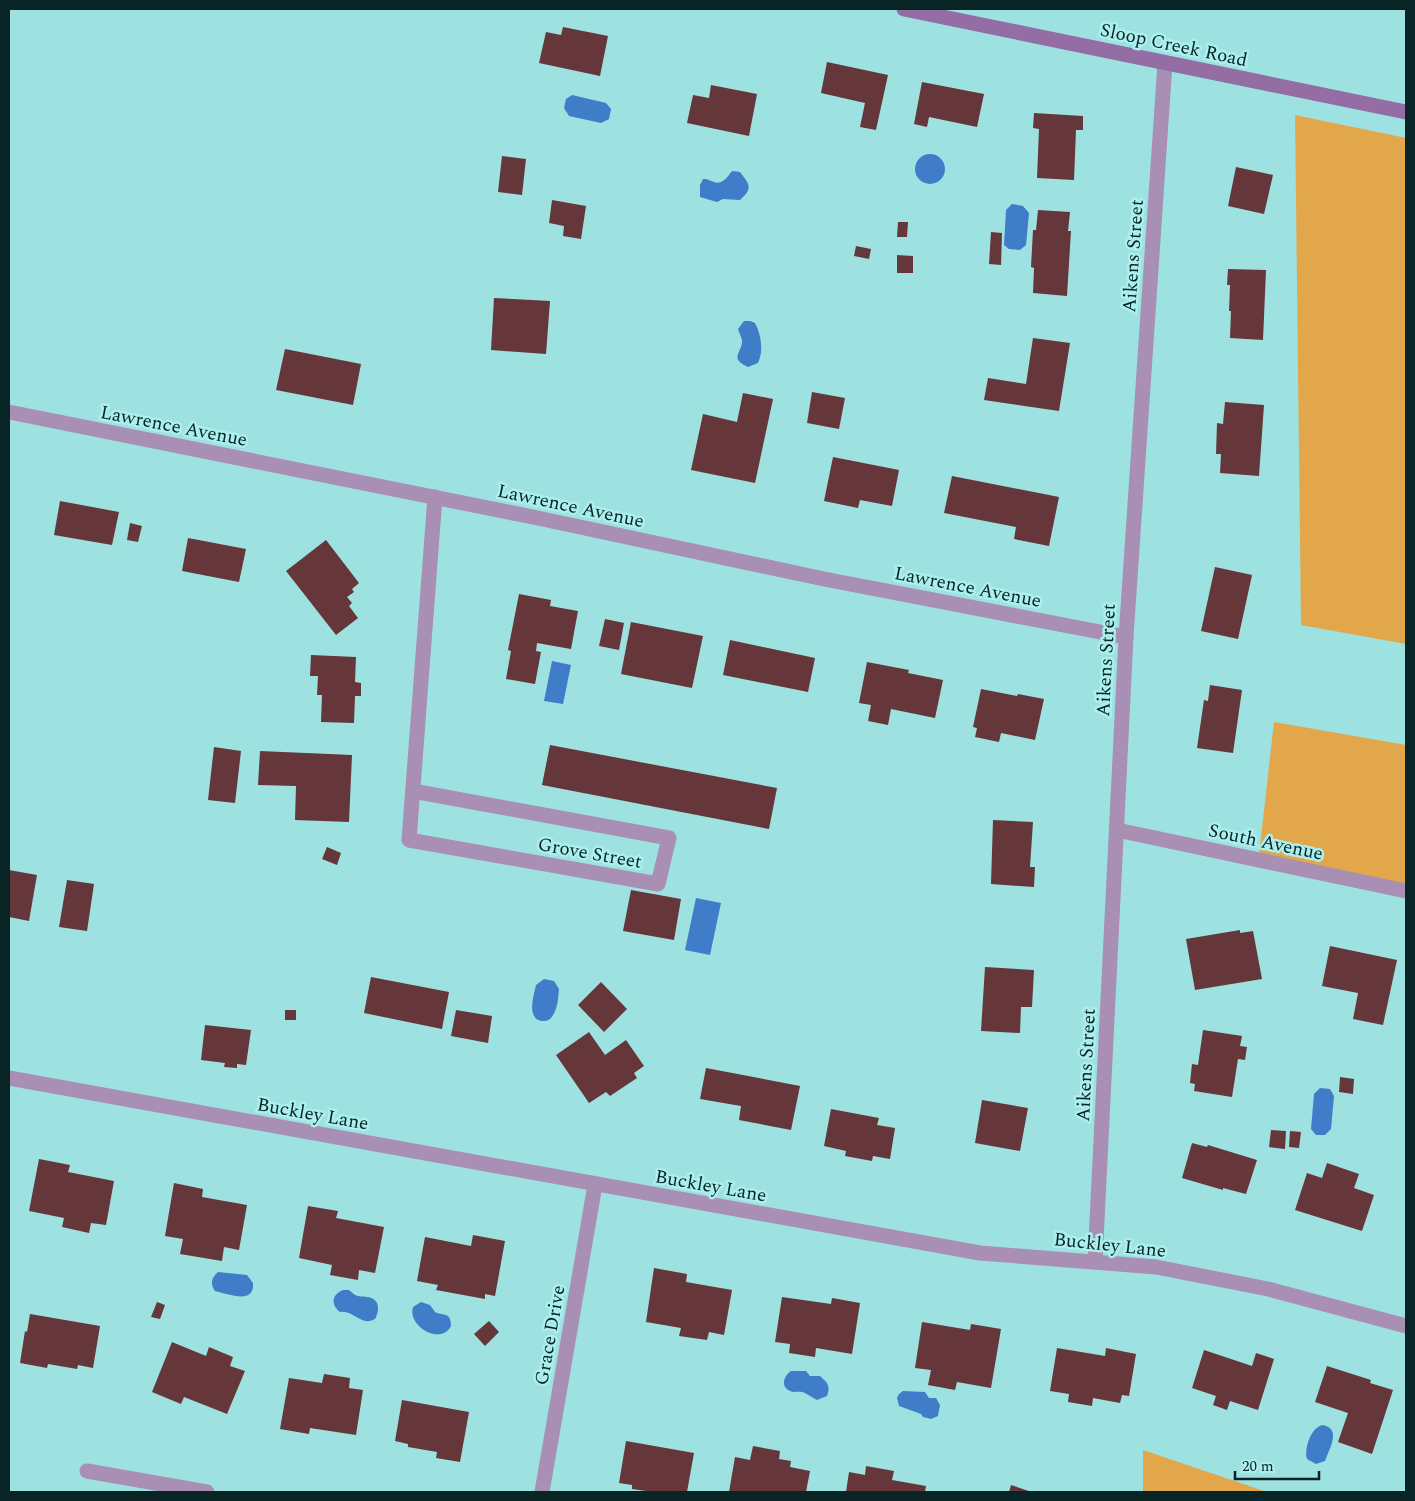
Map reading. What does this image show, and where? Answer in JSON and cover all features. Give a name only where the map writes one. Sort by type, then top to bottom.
[{"type":"street","name":"Sloop Creek Road","points":[[904,9],[1406,112]]},
{"type":"street","name":"Aikens Street","points":[[1095,1261],[1126,638],[1166,62]]},
{"type":"street","name":"Lawrence Avenue","points":[[9,412],[435,497],[824,579],[1126,638]]},
{"type":"street","name":"Grove Street","points":[[413,791],[669,838],[658,884],[410,840],[413,791],[435,497]]},
{"type":"street","name":"South Avenue","points":[[1117,830],[1406,891]]},
{"type":"street","name":"Buckley Lane","points":[[9,1078],[980,1253],[1156,1267],[1268,1289],[1406,1326]]},
{"type":"street","name":"Grace Drive","points":[[542,1492],[595,1185]]},
{"type":"street","points":[[87,1471],[207,1492]]},
{"type":"shaded area","points":[[1295,115],[1406,138],[1406,644],[1301,625]]},
{"type":"shaded area","points":[[1274,722],[1406,745],[1406,896],[1258,864]]},
{"type":"shaded area","points":[[1143,1450],[1267,1492],[1143,1492]]},
{"type":"water","points":[[572,95],[606,103],[611,109],[609,119],[601,123],[569,116],[564,108],[566,99]]},
{"type":"water","points":[[930,154],[941,158],[945,169],[941,180],[930,184],[919,180],[915,169],[919,158]]},
{"type":"water","points":[[733,171],[740,172],[749,186],[749,189],[740,200],[723,199],[717,202],[700,197],[700,185],[703,179],[718,183],[726,179]]},
{"type":"water","points":[[1012,204],[1023,206],[1029,213],[1026,245],[1020,250],[1009,249],[1004,245],[1006,210]]},
{"type":"water","points":[[744,321],[755,323],[761,343],[758,363],[748,367],[742,364],[738,358],[742,340],[738,329]]},
{"type":"water","points":[[552,661],[571,665],[563,704],[544,701]]},
{"type":"water","points":[[696,898],[721,903],[710,955],[685,950]]},
{"type":"water","points":[[544,979],[554,981],[559,989],[555,1012],[547,1021],[538,1020],[534,1017],[532,1007],[536,985]]},
{"type":"water","points":[[1320,1088],[1330,1089],[1334,1096],[1331,1129],[1325,1135],[1316,1135],[1311,1129],[1314,1094]]},
{"type":"water","points":[[218,1272],[247,1275],[253,1283],[250,1294],[233,1296],[215,1291],[212,1281]]},
{"type":"water","points":[[343,1290],[349,1290],[356,1296],[371,1298],[377,1302],[378,1312],[375,1319],[365,1321],[350,1313],[340,1312],[335,1306],[334,1297]]},
{"type":"water","points":[[421,1302],[430,1305],[435,1312],[450,1318],[451,1326],[446,1332],[433,1334],[420,1327],[415,1321],[412,1314],[413,1307]]},
{"type":"water","points":[[791,1371],[806,1371],[810,1376],[820,1376],[828,1384],[827,1396],[817,1400],[804,1393],[792,1392],[787,1389],[784,1381]]},
{"type":"water","points":[[903,1391],[925,1392],[929,1398],[936,1398],[940,1405],[938,1416],[931,1419],[923,1417],[921,1414],[899,1406],[897,1398]]},
{"type":"water","points":[[1323,1425],[1329,1427],[1332,1431],[1333,1440],[1325,1461],[1316,1464],[1307,1459],[1306,1454],[1309,1439],[1315,1430]]},
{"type":"building","points":[[563,27],[608,36],[600,76],[539,63],[546,32],[561,35]]},
{"type":"building","points":[[827,62],[888,75],[876,130],[860,127],[865,103],[821,93]]},
{"type":"building","points":[[922,82],[984,94],[977,127],[929,117],[927,127],[914,124]]},
{"type":"building","points":[[711,85],[757,94],[749,136],[687,123],[693,95],[709,98]]},
{"type":"building","points":[[1034,113],[1083,116],[1083,130],[1076,130],[1074,180],[1037,178],[1039,129],[1033,128]]},
{"type":"building","points":[[502,156],[526,159],[522,195],[498,192]]},
{"type":"building","points":[[1236,167],[1273,175],[1264,214],[1228,206]]},
{"type":"building","points":[[552,200],[586,206],[581,239],[563,236],[564,226],[549,223]]},
{"type":"building","points":[[1038,210],[1070,212],[1068,231],[1071,231],[1067,296],[1033,293],[1034,268],[1031,267],[1033,230],[1036,230]]},
{"type":"building","points":[[898,222],[908,222],[907,237],[897,237]]},
{"type":"building","points":[[991,232],[1002,233],[1001,265],[989,264]]},
{"type":"building","points":[[856,246],[871,249],[869,259],[854,256]]},
{"type":"building","points":[[897,255],[913,256],[913,273],[897,273]]},
{"type":"building","points":[[1228,269],[1266,270],[1263,340],[1230,338],[1231,311],[1229,311],[1230,285],[1227,285]]},
{"type":"building","points":[[494,298],[550,301],[546,354],[491,350]]},
{"type":"building","points":[[1033,338],[1070,343],[1059,411],[984,400],[988,378],[1026,384]]},
{"type":"building","points":[[285,349],[361,364],[353,405],[276,390]]},
{"type":"building","points":[[812,392],[845,398],[839,429],[807,423]]},
{"type":"building","points":[[743,393],[773,399],[755,483],[691,470],[703,414],[737,422]]},
{"type":"building","points":[[1225,402],[1264,405],[1259,476],[1220,473],[1221,454],[1216,454],[1217,423],[1223,424]]},
{"type":"building","points":[[833,457],[899,470],[892,506],[860,500],[858,508],[824,501]]},
{"type":"building","points":[[952,476],[1059,497],[1049,546],[1014,539],[1016,527],[944,513]]},
{"type":"building","points":[[60,501],[119,512],[112,545],[54,535]]},
{"type":"building","points":[[130,523],[142,526],[138,542],[127,540]]},
{"type":"building","points":[[188,538],[246,549],[239,582],[182,571]]},
{"type":"building","points":[[326,540],[359,583],[352,589],[354,592],[347,597],[352,603],[349,606],[358,618],[336,635],[286,571]]},
{"type":"building","points":[[1215,567],[1252,575],[1238,639],[1201,631]]},
{"type":"building","points":[[519,594],[551,600],[550,606],[578,611],[571,649],[537,643],[536,651],[541,652],[535,684],[506,679],[511,651],[508,650]]},
{"type":"building","points":[[605,619],[624,623],[619,650],[599,646]]},
{"type":"building","points":[[631,622],[703,636],[692,688],[621,674]]},
{"type":"building","points":[[730,640],[815,658],[808,692],[723,675]]},
{"type":"building","points":[[311,655],[356,657],[355,682],[361,683],[361,696],[355,696],[354,723],[321,722],[322,695],[317,695],[318,676],[310,676]]},
{"type":"building","points":[[867,662],[909,670],[908,673],[943,680],[935,718],[891,709],[888,725],[868,721],[871,705],[859,703]]},
{"type":"building","points":[[1210,685],[1242,690],[1233,753],[1197,748],[1204,700],[1208,701]]},
{"type":"building","points":[[981,689],[1044,699],[1035,740],[1001,733],[999,742],[975,737],[977,728],[973,727]]},
{"type":"building","points":[[550,745],[777,788],[769,829],[542,785]]},
{"type":"building","points":[[214,747],[241,751],[235,803],[208,800]]},
{"type":"building","points":[[260,751],[352,755],[349,822],[295,820],[296,786],[258,785]]},
{"type":"building","points":[[993,820],[1033,822],[1030,867],[1035,867],[1034,887],[991,884]]},
{"type":"building","points":[[327,847],[341,853],[337,865],[322,859]]},
{"type":"building","points":[[9,870],[37,875],[29,921],[9,917]]},
{"type":"building","points":[[67,880],[94,884],[87,931],[59,927]]},
{"type":"building","points":[[631,890],[681,899],[674,940],[623,931]]},
{"type":"building","points":[[1240,930],[1240,933],[1253,931],[1262,979],[1195,990],[1186,939]]},
{"type":"building","points":[[1330,946],[1397,960],[1383,1025],[1353,1019],[1358,993],[1322,986]]},
{"type":"building","points":[[985,967],[1034,970],[1032,1007],[1021,1007],[1020,1033],[981,1031]]},
{"type":"building","points":[[371,977],[449,992],[442,1029],[364,1013]]},
{"type":"building","points":[[601,982],[627,1009],[604,1032],[578,1005]]},
{"type":"building","points":[[285,1010],[296,1010],[296,1020],[285,1020]]},
{"type":"building","points":[[456,1010],[492,1016],[488,1043],[451,1036]]},
{"type":"building","points":[[205,1025],[251,1030],[246,1065],[237,1064],[237,1068],[224,1067],[225,1063],[201,1060]]},
{"type":"building","points":[[1203,1030],[1242,1036],[1240,1046],[1247,1047],[1245,1060],[1238,1059],[1232,1097],[1194,1091],[1195,1084],[1190,1083],[1192,1064],[1198,1065]]},
{"type":"building","points":[[589,1032],[605,1055],[626,1040],[644,1066],[634,1073],[637,1078],[610,1096],[606,1092],[589,1103],[556,1055]]},
{"type":"building","points":[[706,1068],[800,1086],[791,1130],[739,1120],[741,1106],[700,1099]]},
{"type":"building","points":[[1340,1077],[1354,1079],[1353,1094],[1339,1092]]},
{"type":"building","points":[[982,1100],[1028,1108],[1020,1151],[975,1143]]},
{"type":"building","points":[[831,1109],[879,1118],[877,1125],[895,1128],[890,1159],[873,1156],[872,1161],[845,1156],[846,1151],[824,1146]]},
{"type":"building","points":[[1271,1130],[1286,1131],[1285,1149],[1269,1147]]},
{"type":"building","points":[[1290,1131],[1301,1132],[1299,1148],[1289,1147]]},
{"type":"building","points":[[1192,1143],[1207,1147],[1208,1145],[1257,1160],[1246,1194],[1223,1188],[1223,1190],[1182,1178]]},
{"type":"building","points":[[39,1159],[70,1165],[68,1172],[114,1181],[106,1225],[91,1223],[89,1233],[62,1227],[64,1218],[29,1211]]},
{"type":"building","points":[[1327,1163],[1359,1174],[1354,1188],[1374,1195],[1362,1231],[1295,1210],[1307,1173],[1322,1178]]},
{"type":"building","points":[[174,1183],[203,1189],[202,1197],[247,1205],[239,1250],[224,1247],[222,1261],[180,1254],[183,1239],[165,1236]]},
{"type":"building","points":[[308,1206],[338,1211],[336,1218],[384,1227],[375,1273],[359,1270],[358,1280],[330,1275],[332,1265],[299,1258]]},
{"type":"building","points":[[473,1235],[505,1241],[495,1296],[485,1294],[485,1299],[436,1290],[438,1285],[417,1281],[425,1237],[471,1246]]},
{"type":"building","points":[[654,1268],[687,1274],[686,1282],[732,1290],[724,1335],[709,1332],[707,1340],[679,1336],[681,1328],[646,1322]]},
{"type":"building","points":[[782,1297],[831,1304],[832,1298],[860,1303],[852,1354],[816,1348],[815,1357],[789,1353],[790,1344],[775,1342]]},
{"type":"building","points":[[157,1302],[165,1305],[160,1319],[151,1317]]},
{"type":"building","points":[[30,1314],[100,1326],[93,1368],[78,1365],[77,1369],[48,1364],[47,1368],[20,1363]]},
{"type":"building","points":[[489,1321],[499,1332],[485,1346],[474,1334]]},
{"type":"building","points":[[922,1322],[970,1330],[971,1324],[1001,1329],[991,1388],[957,1382],[955,1390],[928,1385],[931,1370],[915,1368]]},
{"type":"building","points":[[172,1342],[206,1356],[209,1347],[233,1357],[230,1366],[245,1371],[227,1414],[184,1397],[181,1404],[152,1392]]},
{"type":"building","points":[[1057,1348],[1105,1356],[1106,1348],[1136,1354],[1129,1396],[1122,1395],[1120,1403],[1093,1398],[1092,1406],[1068,1402],[1069,1394],[1050,1391]]},
{"type":"building","points":[[1204,1350],[1252,1366],[1256,1353],[1274,1359],[1258,1410],[1230,1401],[1227,1410],[1213,1405],[1216,1396],[1192,1388]]},
{"type":"building","points":[[1327,1366],[1371,1380],[1370,1383],[1393,1390],[1372,1454],[1338,1442],[1348,1413],[1315,1402]]},
{"type":"building","points":[[324,1374],[350,1378],[349,1388],[363,1390],[356,1435],[310,1428],[309,1434],[280,1429],[289,1378],[322,1383]]},
{"type":"building","points":[[402,1400],[469,1412],[460,1462],[436,1458],[437,1452],[408,1447],[408,1444],[395,1441]]},
{"type":"building","points":[[626,1441],[694,1453],[687,1492],[653,1492],[632,1489],[632,1485],[619,1483]]},
{"type":"building","points":[[753,1446],[780,1451],[779,1459],[791,1461],[790,1467],[810,1471],[806,1492],[729,1492],[735,1457],[750,1460]]},
{"type":"building","points":[[866,1466],[894,1471],[892,1480],[926,1486],[925,1492],[846,1492],[849,1472],[865,1475]]},
{"type":"building","points":[[1011,1485],[1032,1492],[1009,1492]]}]
